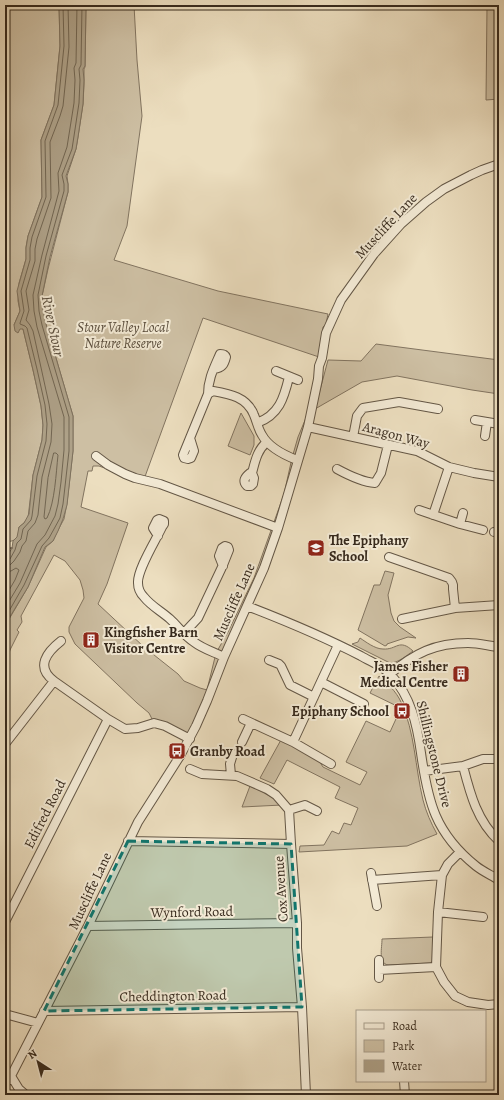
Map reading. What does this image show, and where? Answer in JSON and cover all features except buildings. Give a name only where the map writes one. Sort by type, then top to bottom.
[{"type":"street","name":"Muscliffe Lane","points":[[5,1084],[88,926],[138,822],[190,739],[224,657],[264,568],[278,528],[308,427],[326,333],[341,300],[374,254],[401,224],[426,202],[444,189],[471,175],[499,164]]},
{"type":"street","points":[[190,438],[208,394],[209,380],[214,369]]},
{"type":"street","points":[[276,371],[298,380]]},
{"type":"street","points":[[257,423],[265,420],[276,411],[286,389],[289,376]]},
{"type":"street","points":[[208,394],[213,391],[228,393],[244,401],[250,406],[262,436],[267,442],[280,452],[297,460]]},
{"type":"street","points":[[353,437],[357,416],[363,408],[399,402],[438,409]]},
{"type":"street","points":[[475,420],[499,424]]},
{"type":"street","points":[[484,436],[487,422]]},
{"type":"street","name":"Aragon Way","points":[[308,427],[417,451],[449,467],[499,477]]},
{"type":"street","points":[[252,473],[256,457],[262,446],[267,442]]},
{"type":"street","points":[[337,469],[376,486],[381,473],[388,444]]},
{"type":"street","points":[[96,456],[108,465],[135,478],[160,484],[278,528]]},
{"type":"street","points":[[433,515],[449,467]]},
{"type":"street","points":[[419,510],[483,530]]},
{"type":"street","points":[[460,524],[463,513]]},
{"type":"street","points":[[158,536],[139,573],[138,585],[142,596],[168,617],[194,643],[224,657]]},
{"type":"street","points":[[389,557],[449,578],[453,585],[455,608]]},
{"type":"street","points":[[184,633],[198,618],[223,566]]},
{"type":"street","points":[[402,619],[455,608],[499,605]]},
{"type":"street","name":"Shillingstone Drive","points":[[247,606],[286,621],[338,645],[377,664],[390,674],[407,696],[414,715],[419,735],[428,793],[432,808],[439,824],[448,839],[476,867],[499,880]]},
{"type":"street","points":[[61,641],[48,653],[44,664],[48,676],[54,681],[125,729],[138,728],[154,723],[160,724],[190,739]]},
{"type":"street","points":[[390,674],[420,652],[437,647],[468,643],[499,647]]},
{"type":"street","points":[[293,742],[338,645]]},
{"type":"street","points":[[269,660],[281,666],[290,685],[314,697]]},
{"type":"street","points":[[5,744],[54,681]]},
{"type":"street","points":[[321,682],[364,704]]},
{"type":"street","name":"Edifred Road","points":[[5,922],[108,718]]},
{"type":"street","points":[[243,719],[293,742],[331,764]]},
{"type":"street","points":[[242,742],[251,723]]},
{"type":"street","points":[[231,775],[230,764],[234,754]]},
{"type":"street","points":[[424,772],[463,766],[483,759],[499,759]]},
{"type":"street","points":[[463,766],[471,795],[483,823],[491,834],[499,841]]},
{"type":"street","points":[[190,769],[202,774],[237,776],[267,789],[289,810],[291,844]]},
{"type":"street","points":[[289,810],[305,805],[317,811]]},
{"type":"street","name":"Cox Avenue","points":[[128,841],[291,844],[297,923],[297,948],[302,1007],[306,1095]]},
{"type":"street","points":[[460,852],[448,864],[442,875],[438,912],[436,967],[444,982],[456,996],[468,1002],[499,1004]]},
{"type":"street","points":[[377,906],[372,876],[442,875]]},
{"type":"street","points":[[438,912],[484,917]]},
{"type":"street","name":"Wynford Road","points":[[88,926],[297,923]]},
{"type":"street","points":[[379,960],[379,974],[436,967]]},
{"type":"street","name":"Cheddington Road","points":[[44,1011],[302,1007]]},
{"type":"street","points":[[5,1014],[38,1023]]},
{"type":"street","points":[[10,1076],[19,1089],[26,1095]]},
{"type":"street","points":[[404,1082],[405,1095]]},
{"type":"highlighted area","points":[[128,841],[291,844],[302,1007],[44,1011]]},
{"type":"green space","points":[[5,5],[59,5],[60,46],[54,105],[41,140],[42,197],[28,236],[26,259],[19,283],[18,301],[20,311],[14,325],[23,329],[33,370],[41,406],[43,425],[42,440],[33,475],[28,518],[19,527],[16,539],[5,542]]},
{"type":"green space","name":"Stour Valley Local Nature Reserve","points":[[86,5],[134,5],[142,116],[127,226],[114,260],[218,291],[328,314],[326,324],[323,327],[319,357],[203,318],[143,482],[99,466],[93,466],[92,471],[88,471],[81,507],[128,523],[107,584],[98,604],[144,647],[178,674],[184,681],[207,690],[216,653],[228,632],[254,578],[284,494],[298,437],[313,401],[278,528],[190,739],[154,723],[149,713],[75,644],[69,632],[69,627],[84,598],[83,590],[80,580],[65,561],[54,555],[21,616],[22,622],[17,630],[19,632],[10,650],[5,668],[5,626],[28,587],[46,547],[53,541],[64,519],[67,503],[73,451],[73,416],[46,324],[42,296],[68,192],[67,176],[76,149],[83,104]]},
{"type":"green space","points":[[440,5],[499,5],[499,99],[486,100],[487,7]]},
{"type":"green space","points":[[376,344],[499,360],[499,394],[397,376],[362,382],[315,409],[328,360],[361,361]]},
{"type":"green space","points":[[241,413],[254,436],[254,445],[250,455],[228,446]]},
{"type":"green space","points":[[385,571],[394,573],[388,595],[394,621],[416,638],[408,637],[385,646],[358,630],[374,585],[380,585]]},
{"type":"green space","points":[[360,638],[380,649],[388,649],[404,645],[413,651],[399,661],[390,663],[352,644],[358,642]]},
{"type":"green space","points":[[379,676],[397,694],[406,713],[412,737],[423,800],[437,834],[407,846],[299,852],[300,846],[324,845],[332,831],[339,834],[344,823],[351,825],[358,808],[335,798],[340,787],[287,760],[274,784],[260,778],[282,738],[316,756],[323,767],[360,785],[367,772],[346,762],[366,721],[390,732],[401,708],[370,693]]},
{"type":"green space","points":[[250,786],[274,798],[282,805],[242,807]]},
{"type":"green space","points":[[433,937],[433,960],[431,963],[388,965],[383,961],[381,955],[382,939]]},
{"type":"water","points":[[59,5],[86,5],[83,104],[76,149],[66,176],[68,192],[50,257],[42,296],[46,324],[73,416],[73,451],[67,505],[63,519],[53,541],[45,547],[28,587],[5,625],[5,560],[12,548],[13,541],[17,537],[19,527],[24,523],[29,514],[33,475],[42,440],[43,425],[41,406],[33,370],[23,329],[20,329],[18,333],[15,331],[14,325],[20,311],[17,291],[26,259],[28,236],[42,197],[41,140],[54,105],[60,46]]},
{"type":"waterway","points":[[5,549],[12,548]]},
{"type":"place","name":"The Epiphany School","points":[[316,548]]},
{"type":"place","name":"Kingfisher Barn Visitor Centre","points":[[91,640]]},
{"type":"place","name":"James Fisher Medical Centre","points":[[461,674]]},
{"type":"place","name":"Epiphany School","points":[[402,711]]},
{"type":"place","name":"Granby Road","points":[[177,751]]},
{"type":"water label","name":"River Stour","points":[[53,326]]}]
